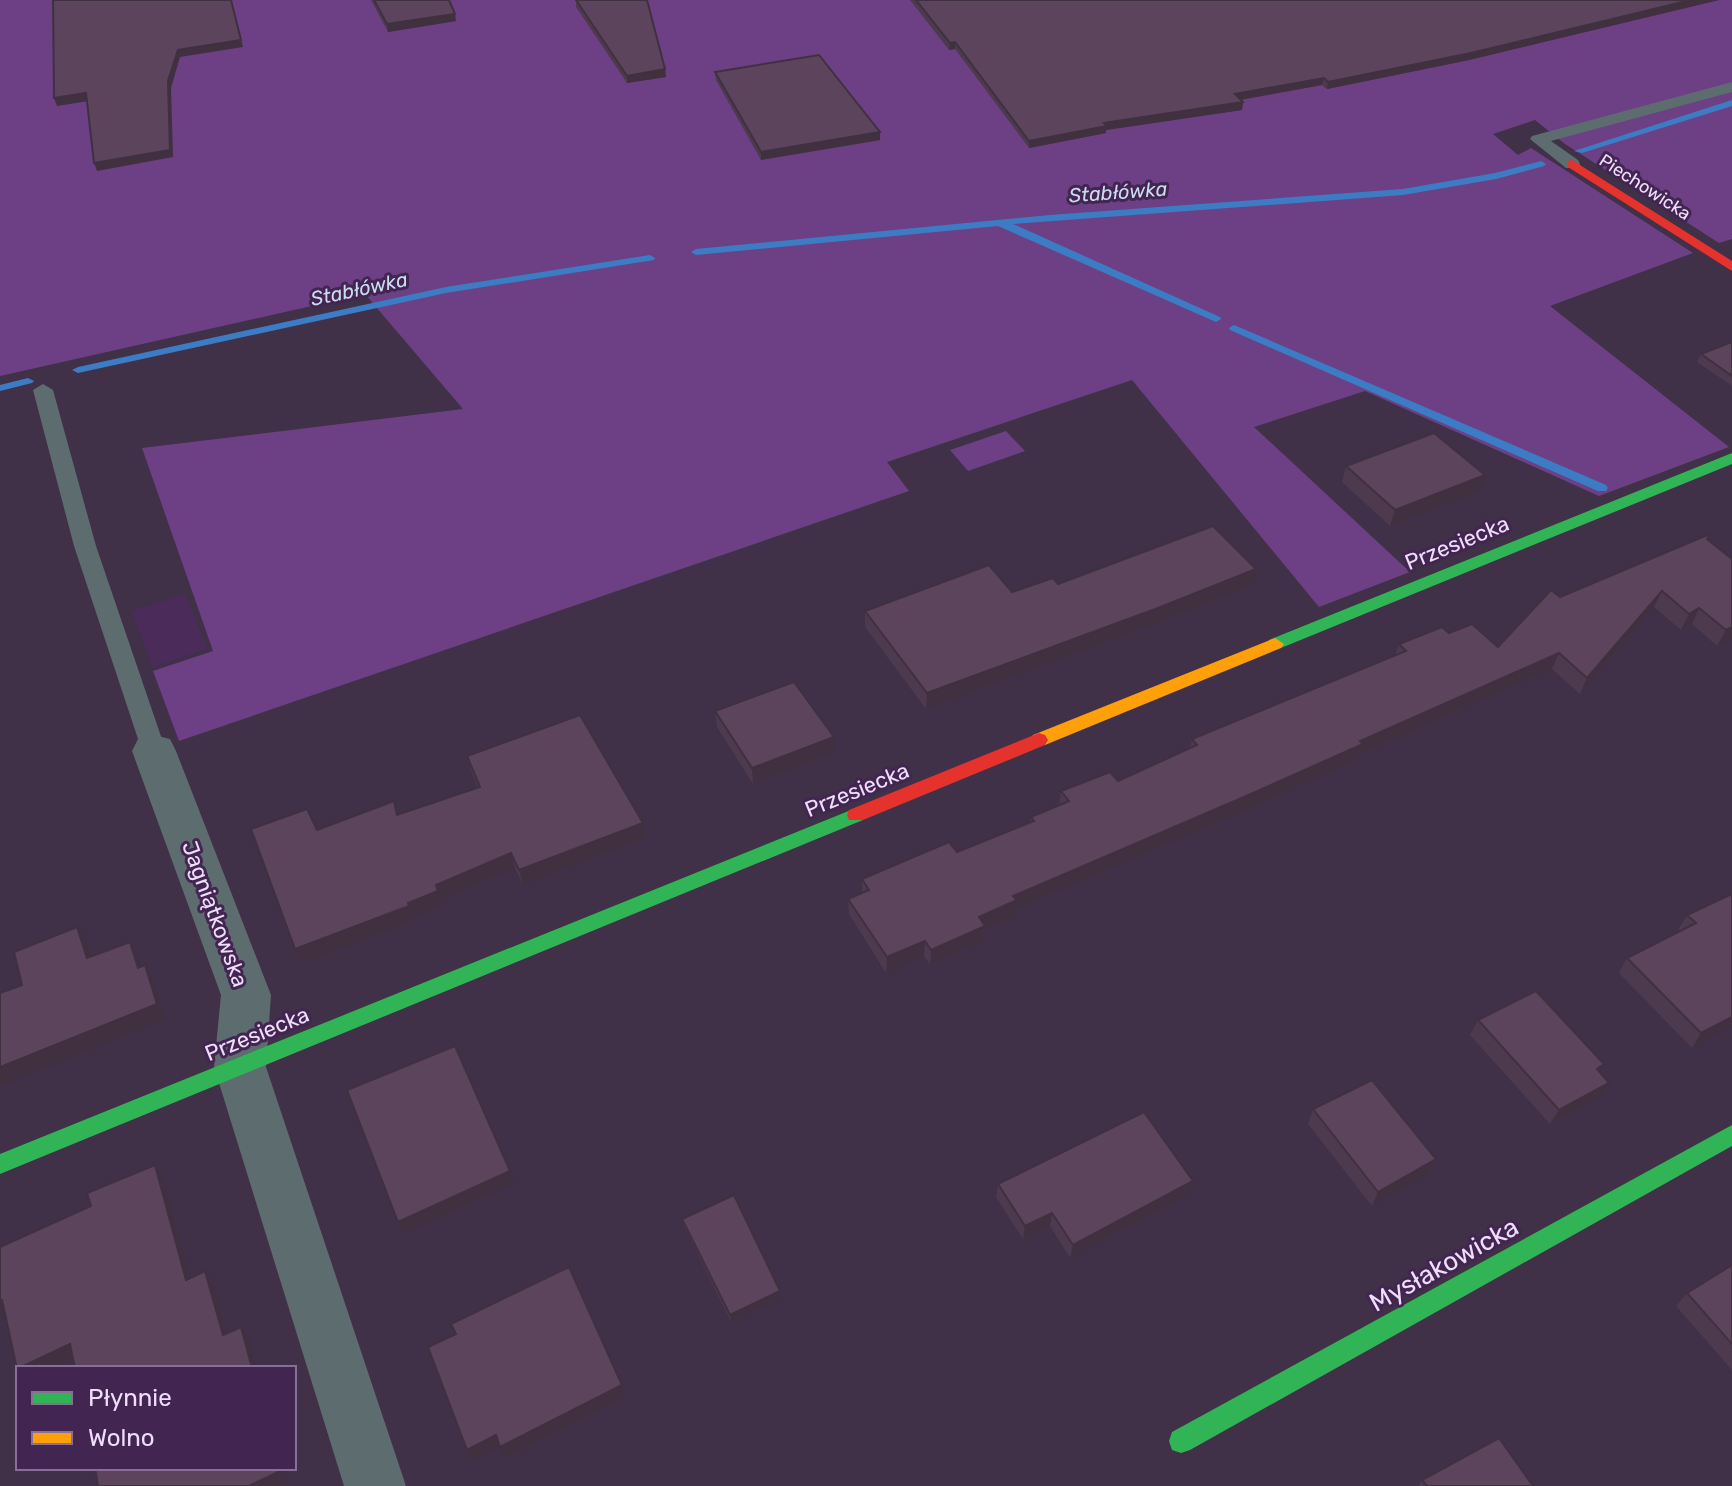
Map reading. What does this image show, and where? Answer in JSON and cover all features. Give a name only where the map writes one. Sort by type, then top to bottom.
[{"type":"street","name":"Piechowicka","points":[[1572,164],[1732,267]]},
{"type":"street","name":"Przesiecka","points":[[0,1164],[1732,458]]},
{"type":"street","name":"Jagniątkowska","points":[[154,751],[246,995],[240,1067],[375,1486]]},
{"type":"street","name":"Mysłakowicka","points":[[1181,1441],[1732,1135]]},
{"type":"lane","name":"Piechowicka","points":[[1572,164],[1538,139],[1732,87]]},
{"type":"lane","points":[[1712,255],[1732,248]]},
{"type":"lane","name":"Jagniątkowska","points":[[43,390],[85,546],[154,751]]},
{"type":"shaded area","points":[[0,0],[1732,0],[1732,239],[1719,243],[1565,144],[1535,120],[1493,134],[1518,155],[1531,148],[1693,253],[1550,306],[1729,447],[1599,496],[1365,391],[1254,427],[1410,572],[1319,607],[1132,380],[887,462],[909,491],[179,741],[153,671],[213,651],[142,448],[463,409],[365,294],[0,376]]},
{"type":"shaded area","points":[[1006,431],[1025,451],[968,471],[950,450]]},
{"type":"shaded area","points":[[185,594],[208,649],[153,667],[131,611]]},
{"type":"building","points":[[53,0],[231,0],[241,40],[178,50],[168,81],[170,150],[94,163],[86,93],[54,98]]},
{"type":"building","points":[[374,0],[449,0],[455,14],[387,24]]},
{"type":"building","points":[[576,0],[647,0],[665,69],[627,76]]},
{"type":"building","points":[[916,0],[1691,0],[1471,53],[1328,82],[1324,78],[1235,94],[1243,102],[1104,123],[1107,126],[1029,141],[955,42],[950,43]]},
{"type":"building","points":[[819,55],[880,132],[761,152],[715,72]]},
{"type":"building","points":[[1732,342],[1732,376],[1701,354]]},
{"type":"building","points":[[1434,433],[1485,475],[1395,510],[1346,466]]},
{"type":"building","points":[[1213,526],[1256,569],[927,693],[865,611],[989,565],[1012,592],[1053,578],[1058,584]]},
{"type":"building","points":[[1712,533],[1707,539],[1732,559],[1732,627],[1726,630],[1699,608],[1689,614],[1662,591],[1587,678],[1559,653],[1360,741],[1363,744],[1244,797],[1013,896],[1017,900],[979,917],[985,926],[931,950],[925,941],[887,957],[848,899],[869,890],[862,879],[949,842],[957,852],[1034,821],[1031,817],[1069,801],[1061,791],[1110,772],[1118,781],[1197,745],[1192,739],[1406,651],[1399,644],[1442,627],[1449,633],[1472,624],[1498,647],[1551,590],[1560,597]]},
{"type":"building","points":[[794,682],[834,737],[752,768],[715,711]]},
{"type":"building","points":[[580,715],[643,823],[519,870],[511,853],[436,885],[438,891],[408,903],[409,906],[295,949],[251,829],[307,809],[317,830],[394,801],[397,815],[480,787],[467,756]]},
{"type":"building","points":[[1732,894],[1732,1017],[1701,1033],[1627,958],[1696,923],[1687,915]]},
{"type":"building","points":[[77,927],[87,958],[130,942],[138,968],[145,965],[157,1004],[0,1067],[0,993],[22,985],[14,952]]},
{"type":"building","points":[[1536,991],[1604,1064],[1597,1069],[1609,1083],[1559,1110],[1478,1020]]},
{"type":"building","points":[[455,1046],[510,1171],[398,1222],[347,1090]]},
{"type":"building","points":[[1372,1080],[1436,1159],[1378,1192],[1313,1109]]},
{"type":"building","points":[[1144,1112],[1193,1181],[1073,1245],[1052,1213],[1025,1226],[998,1184]]},
{"type":"building","points":[[155,1165],[186,1280],[205,1271],[223,1335],[241,1327],[251,1366],[75,1366],[70,1344],[23,1366],[16,1366],[0,1301],[0,1247],[91,1206],[87,1193]]},
{"type":"building","points":[[734,1195],[780,1291],[730,1315],[682,1219]]},
{"type":"building","points":[[1732,1265],[1732,1344],[1687,1293]]},
{"type":"building","points":[[569,1267],[622,1385],[500,1447],[496,1435],[467,1450],[428,1347],[456,1334],[451,1324]]},
{"type":"building","points":[[1499,1438],[1533,1486],[1427,1486],[1422,1480]]},
{"type":"building","points":[[95,1470],[280,1471],[249,1486],[98,1486]]},
{"type":"waterway","name":"Stabłówka","points":[[1579,151],[1732,103]]},
{"type":"waterway","name":"Stabłówka","points":[[696,252],[1050,218],[1356,197],[1450,185],[1541,164]]},
{"type":"waterway","points":[[1001,223],[1216,319]]},
{"type":"waterway","name":"Stabłówka","points":[[78,370],[446,290],[650,258]]},
{"type":"waterway","points":[[1234,328],[1602,488]]},
{"type":"waterway","name":"Stabłówka","points":[[0,388],[28,381]]},
{"type":"traffic: fast","points":[[1275,644],[1732,458]]},
{"type":"traffic: fast","points":[[0,1164],[856,815]]},
{"type":"traffic: fast","points":[[1181,1441],[1732,1135]]},
{"type":"traffic: slow","points":[[1039,740],[1275,644]]},
{"type":"traffic: jam","points":[[1572,164],[1732,267]]},
{"type":"traffic: jam","points":[[856,815],[1039,740]]}]
